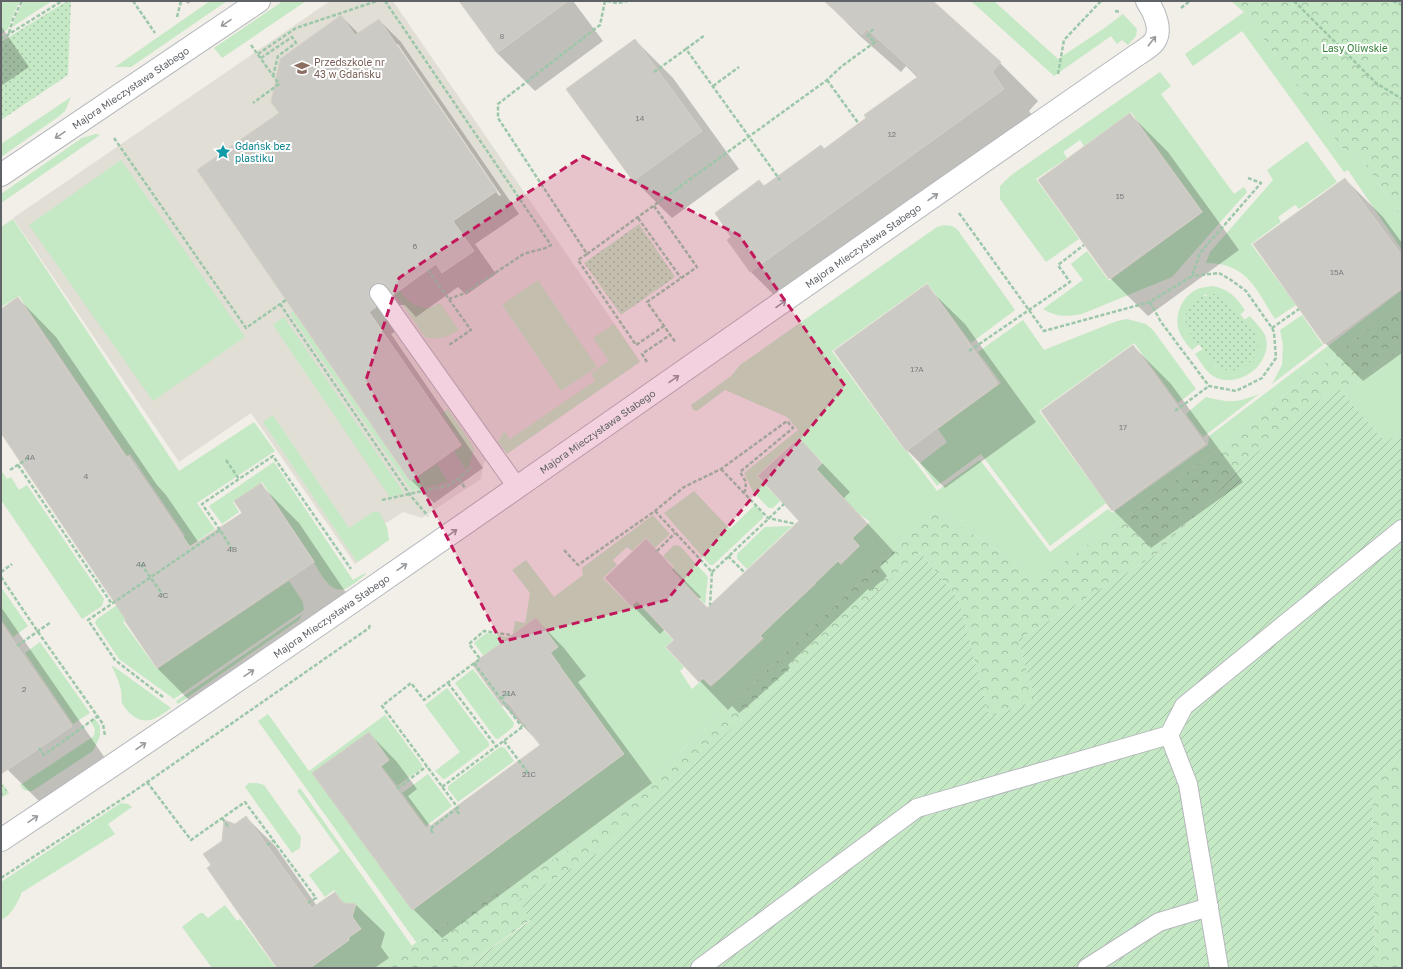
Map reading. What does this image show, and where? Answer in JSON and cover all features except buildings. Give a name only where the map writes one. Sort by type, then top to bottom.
[{"type":"street","name":"Majora Mieczysława Słabego","points":[[1,175],[259,1]]},
{"type":"street","name":"Majora Mieczysława Słabego","points":[[1,840],[119,762],[420,555],[1150,45],[1155,40],[1158,33],[1156,19],[1147,1]]},
{"type":"lane","points":[[379,292],[517,487]]},
{"type":"lane","points":[[700,968],[917,808],[1169,735],[1184,706],[1402,529]]},
{"type":"lane","points":[[1169,735],[1188,784],[1219,968]]},
{"type":"lane","points":[[1088,968],[1159,922],[1209,907]]},
{"type":"path","points":[[8,34],[13,19],[22,1]]},
{"type":"path","points":[[1,38],[62,1]]},
{"type":"path","points":[[133,1],[155,33]]},
{"type":"path","points":[[177,18],[180,1]]},
{"type":"path","points":[[258,54],[296,28],[377,1]]},
{"type":"path","points":[[385,1],[551,245],[545,249],[532,250],[522,255],[465,293],[449,299]]},
{"type":"path","points":[[587,254],[498,118],[498,104],[600,25],[606,1],[617,3],[628,1]]},
{"type":"path","points":[[1057,80],[1064,40],[1101,1]]},
{"type":"path","points":[[1294,1],[1376,83],[1402,99]]},
{"type":"path","points":[[1392,1],[1402,5]]},
{"type":"path","points":[[664,326],[636,345],[578,260],[827,80],[842,66],[875,42],[868,36],[873,29]]},
{"type":"path","points":[[654,72],[705,35]]},
{"type":"path","points":[[261,58],[292,37],[296,43],[278,56],[277,67],[273,76]]},
{"type":"path","points":[[251,45],[279,84],[253,103]]},
{"type":"path","points":[[686,49],[780,180]]},
{"type":"path","points":[[713,86],[739,67]]},
{"type":"path","points":[[827,80],[859,124]]},
{"type":"path","points":[[114,138],[246,328],[286,300]]},
{"type":"path","points":[[1192,276],[1200,253],[1261,183],[1248,178]]},
{"type":"path","points":[[654,206],[697,267],[647,302],[674,341]]},
{"type":"path","points":[[956,208],[1044,331],[1150,302],[1192,276],[1219,273],[1246,291],[1272,328],[1274,332],[1276,358],[1262,378],[1236,391],[1209,386],[1161,322],[1150,302]]},
{"type":"path","points":[[638,218],[681,278]]},
{"type":"path","points":[[969,351],[1070,282],[1058,266],[1084,245]]},
{"type":"path","points":[[427,360],[471,330],[428,270]]},
{"type":"path","points":[[280,304],[410,495],[432,521]]},
{"type":"path","points":[[1272,328],[1300,309]]},
{"type":"path","points":[[647,362],[642,354],[670,335]]},
{"type":"path","points":[[1175,411],[1209,386]]},
{"type":"path","points":[[564,550],[578,565],[655,511],[684,487],[721,469],[787,421],[792,428],[740,472],[746,482],[745,492]]},
{"type":"path","points":[[232,549],[202,504],[273,456],[354,573]]},
{"type":"path","points":[[10,470],[30,457]]},
{"type":"path","points":[[226,460],[239,479]]},
{"type":"path","points":[[18,465],[112,604]]},
{"type":"path","points":[[721,469],[745,492],[768,518],[796,524]]},
{"type":"path","points":[[382,500],[450,485],[459,479],[466,489]]},
{"type":"path","points":[[710,605],[712,572],[784,504]]},
{"type":"path","points":[[655,511],[712,572]]},
{"type":"path","points":[[164,697],[115,660],[88,620],[220,530]]},
{"type":"path","points":[[657,551],[674,533]]},
{"type":"path","points":[[728,556],[744,572]]},
{"type":"path","points":[[1,572],[12,564]]},
{"type":"path","points":[[141,564],[163,596]]},
{"type":"path","points":[[1,577],[98,716],[103,724],[105,737]]},
{"type":"path","points":[[17,646],[51,622]]},
{"type":"path","points":[[459,814],[456,809],[458,808],[382,706],[411,683],[424,700],[448,683],[480,659],[469,644],[484,631],[511,635]]},
{"type":"path","points":[[474,663],[522,727]]},
{"type":"path","points":[[448,683],[496,746]]},
{"type":"path","points":[[501,699],[509,693]]},
{"type":"path","points":[[39,748],[44,755],[98,716]]},
{"type":"path","points":[[442,786],[525,725]]},
{"type":"path","points":[[504,741],[529,774]]},
{"type":"path","points":[[397,789],[427,766]]},
{"type":"path","points":[[147,782],[191,840],[246,802],[316,898],[308,904]]},
{"type":"path","points":[[433,833],[430,829],[456,809]]},
{"type":"path","points":[[222,818],[229,828]]},
{"type":"path","points":[[267,845],[274,840]]},
{"type":"highlighted area","points":[[583,156],[739,235],[845,386],[667,600],[501,642],[366,380],[399,278]]},
{"type":"shaded area","points":[[330,1],[393,1],[640,361],[484,462],[481,479],[422,518],[403,512],[383,525],[381,546],[355,564],[251,413],[179,462],[13,218]]},
{"type":"green space","points":[[1,1],[20,1],[8,29],[1,34]]},
{"type":"green space","points":[[24,1],[52,1],[12,27],[15,18]]},
{"type":"green space","points":[[67,1],[71,1],[68,75],[1,120],[1,42]]},
{"type":"green space","points":[[210,1],[227,1],[131,67],[115,67]]},
{"type":"green space","points":[[283,1],[306,1],[222,58],[214,48]]},
{"type":"green space","points":[[971,1],[994,1],[1058,59],[1123,14],[1137,29],[1136,36],[1128,45],[1122,40],[1117,44],[1111,36],[1054,76]]},
{"type":"green space","name":"Lasy Oliwskie","points":[[1231,1],[1402,1],[1402,218],[1361,158],[1342,148],[1244,12]]},
{"type":"green space","points":[[1244,12],[1342,148],[1361,158],[1402,218],[1402,250],[1348,170],[1344,172],[1242,31],[1193,66],[1185,54]]},
{"type":"green space","points":[[1160,72],[1171,86],[1161,94],[1234,194],[1244,187],[1247,192],[1172,277],[1082,314],[1062,316],[1052,314],[1043,309],[1083,280],[1071,264],[1087,251],[1109,281],[1203,212],[1131,112],[1084,146],[1080,140],[1063,152],[1067,158],[1036,179],[1079,239],[1046,262],[1000,199],[1000,186],[1010,176]]},
{"type":"green space","points":[[71,97],[65,111],[58,117],[1,157],[1,144]]},
{"type":"green space","points":[[96,134],[100,135],[1,203],[1,194],[82,138]]},
{"type":"green space","points":[[1307,141],[1337,182],[1299,209],[1295,205],[1278,217],[1281,222],[1251,244],[1296,305],[1275,319],[1256,288],[1241,273],[1220,264],[1206,263],[1210,252],[1273,180],[1267,170]]},
{"type":"green space","points":[[121,160],[245,337],[153,401],[29,225]]},
{"type":"green space","points":[[13,219],[179,471],[254,422],[275,451],[197,503],[215,529],[156,569],[149,561],[185,536],[130,454],[127,456],[19,296],[1,307],[1,227]]},
{"type":"green space","points":[[639,224],[675,277],[621,315],[584,263]]},
{"type":"green space","points":[[944,225],[952,226],[957,229],[1015,310],[971,343],[927,283],[832,351],[905,451],[907,451],[937,491],[980,460],[1050,552],[1108,509],[1112,513],[1208,445],[1209,436],[1402,290],[1402,301],[1302,382],[1254,417],[1221,447],[1041,579],[936,510],[708,726],[582,842],[416,942],[258,721],[268,714],[309,771],[385,715],[422,765],[422,768],[397,786],[367,747],[322,780],[413,910],[595,775],[553,673],[561,666],[537,633],[491,666],[474,643],[487,633],[512,638],[515,621],[525,623],[530,593],[512,570],[526,560],[554,597],[583,575],[582,568],[653,515],[670,534],[655,548],[646,538],[632,551],[627,547],[613,560],[617,565],[603,578],[631,607],[637,602],[673,640],[665,647],[684,667],[680,671],[692,689],[703,679],[711,687],[764,639],[756,630],[782,606],[787,611],[816,584],[810,578],[833,557],[841,565],[860,546],[853,538],[870,522],[859,514],[817,469],[823,463],[803,442],[793,442],[757,476],[780,501],[773,508],[769,508],[753,492],[744,473],[798,430],[787,417],[725,390],[697,411],[693,410],[691,405],[731,376],[740,365],[937,227]]},
{"type":"green space","points":[[387,273],[408,301],[420,307],[427,308],[440,303],[459,330],[442,338],[425,337],[383,276]]},
{"type":"green space","points":[[538,280],[597,367],[561,391],[502,305]]},
{"type":"green space","points":[[1213,286],[1224,289],[1232,294],[1245,310],[1240,315],[1233,305],[1221,296],[1204,295],[1189,332],[1199,344],[1192,350],[1184,341],[1179,330],[1178,315],[1180,308],[1183,302],[1193,291],[1200,288]]},
{"type":"green space","points":[[1214,294],[1225,298],[1236,309],[1257,338],[1258,348],[1255,356],[1242,368],[1226,370],[1216,366],[1191,335],[1186,325],[1187,312],[1190,306],[1206,295]]},
{"type":"green space","points":[[1402,301],[1402,348],[1344,394],[1336,387],[1243,464],[1209,502],[1154,556],[1018,640],[1036,702],[989,716],[959,600],[920,552],[601,851],[519,900],[530,920],[463,968],[382,968],[422,938],[582,842],[708,726],[936,510],[1041,579],[1221,447],[1254,417],[1302,382]]},
{"type":"green space","points":[[293,311],[410,482],[437,464],[448,482],[412,491],[290,314]]},
{"type":"green space","points":[[1302,315],[1323,345],[1272,384],[1282,365],[1283,345],[1280,330]]},
{"type":"green space","points":[[1250,316],[1265,335],[1267,345],[1265,355],[1260,364],[1252,372],[1233,380],[1223,380],[1213,376],[1195,354],[1203,349],[1216,367],[1257,337],[1244,320]]},
{"type":"green space","points":[[284,317],[404,493],[390,497],[273,325]]},
{"type":"green space","points":[[1127,319],[1146,324],[1153,330],[1196,389],[1178,403],[1134,343],[1039,411],[1106,503],[1050,546],[981,454],[937,486],[920,463],[947,442],[938,429],[1001,383],[978,352],[1023,320],[1044,350],[1117,321]]},
{"type":"green space","points":[[614,324],[640,362],[507,454],[498,442],[504,431],[510,439],[595,381],[591,373],[609,361],[593,338]]},
{"type":"green space","points":[[1402,348],[1402,430],[1386,443],[1344,394]]},
{"type":"green space","points":[[1337,386],[1386,443],[1402,430],[1402,752],[1372,786],[1375,968],[463,968],[530,921],[519,900],[601,851],[920,552],[959,600],[989,716],[1036,702],[1018,640],[1154,556],[1209,502],[1243,464]]},
{"type":"green space","points":[[1259,394],[1203,437],[1186,414],[1206,397],[1233,401]]},
{"type":"green space","points":[[448,409],[474,448],[470,463],[466,470],[454,452],[463,446],[442,414]]},
{"type":"green space","points":[[273,415],[349,528],[373,512],[379,512],[387,527],[389,540],[357,562],[263,422]]},
{"type":"green space","points":[[274,462],[353,580],[365,573],[366,574],[347,588],[341,590],[336,589],[327,583],[314,563],[315,562],[262,482],[233,502],[239,512],[222,524],[209,506]]},
{"type":"green space","points":[[1,470],[7,479],[11,477],[19,490],[27,485],[104,599],[102,606],[82,619],[1,500]]},
{"type":"green space","points":[[694,491],[730,529],[755,505],[763,514],[763,518],[713,565],[710,565],[664,513]]},
{"type":"green space","points":[[792,526],[747,569],[737,559],[737,554],[765,527]]},
{"type":"green space","points":[[674,545],[680,546],[708,577],[705,604],[672,569],[674,567],[663,556]]},
{"type":"green space","points":[[289,581],[303,602],[304,610],[174,699],[119,659],[95,623],[97,619],[147,584],[156,599],[123,622],[157,669]]},
{"type":"green space","points":[[1,587],[28,626],[13,637],[1,619]]},
{"type":"green space","points":[[303,614],[299,620],[178,704],[176,701]]},
{"type":"green space","points":[[40,642],[90,713],[73,724],[25,653]]},
{"type":"green space","points":[[113,666],[171,708],[162,715],[152,719],[137,719],[122,703],[121,690],[112,667]]},
{"type":"green space","points":[[473,669],[514,723],[513,727],[498,739],[495,738],[455,683]]},
{"type":"green space","points":[[447,688],[489,743],[489,746],[443,779],[435,771],[460,752],[425,705]]},
{"type":"green space","points":[[95,719],[100,726],[100,736],[93,751],[32,791],[26,791],[22,788],[20,785],[94,736],[95,729],[91,722]]},
{"type":"green space","points":[[500,747],[505,748],[514,761],[458,802],[448,789],[448,786]]},
{"type":"green space","points":[[1402,752],[1402,968],[1375,968],[1372,786]]},
{"type":"green space","points":[[428,774],[452,806],[426,826],[402,793]]},
{"type":"green space","points":[[1,781],[9,793],[1,798]]},
{"type":"green space","points":[[249,783],[264,785],[301,837],[300,848],[292,853],[245,787]]},
{"type":"green space","points":[[300,788],[412,946],[382,968],[306,968],[313,963],[315,965],[350,940],[349,938],[361,928],[334,890],[325,897],[309,875],[340,851],[297,791]]},
{"type":"green space","points":[[121,803],[128,804],[132,807],[108,824],[115,834],[21,893],[8,916],[1,920],[1,882]]},
{"type":"green space","points":[[225,905],[237,921],[240,919],[276,968],[212,968],[182,927],[200,913],[203,913],[208,918]]},
{"type":"place","name":"Przedszkole nr 43 w Gdańsku","points":[[302,68]]},
{"type":"place","name":"Gdańsk bez plastiku","points":[[223,152]]}]
